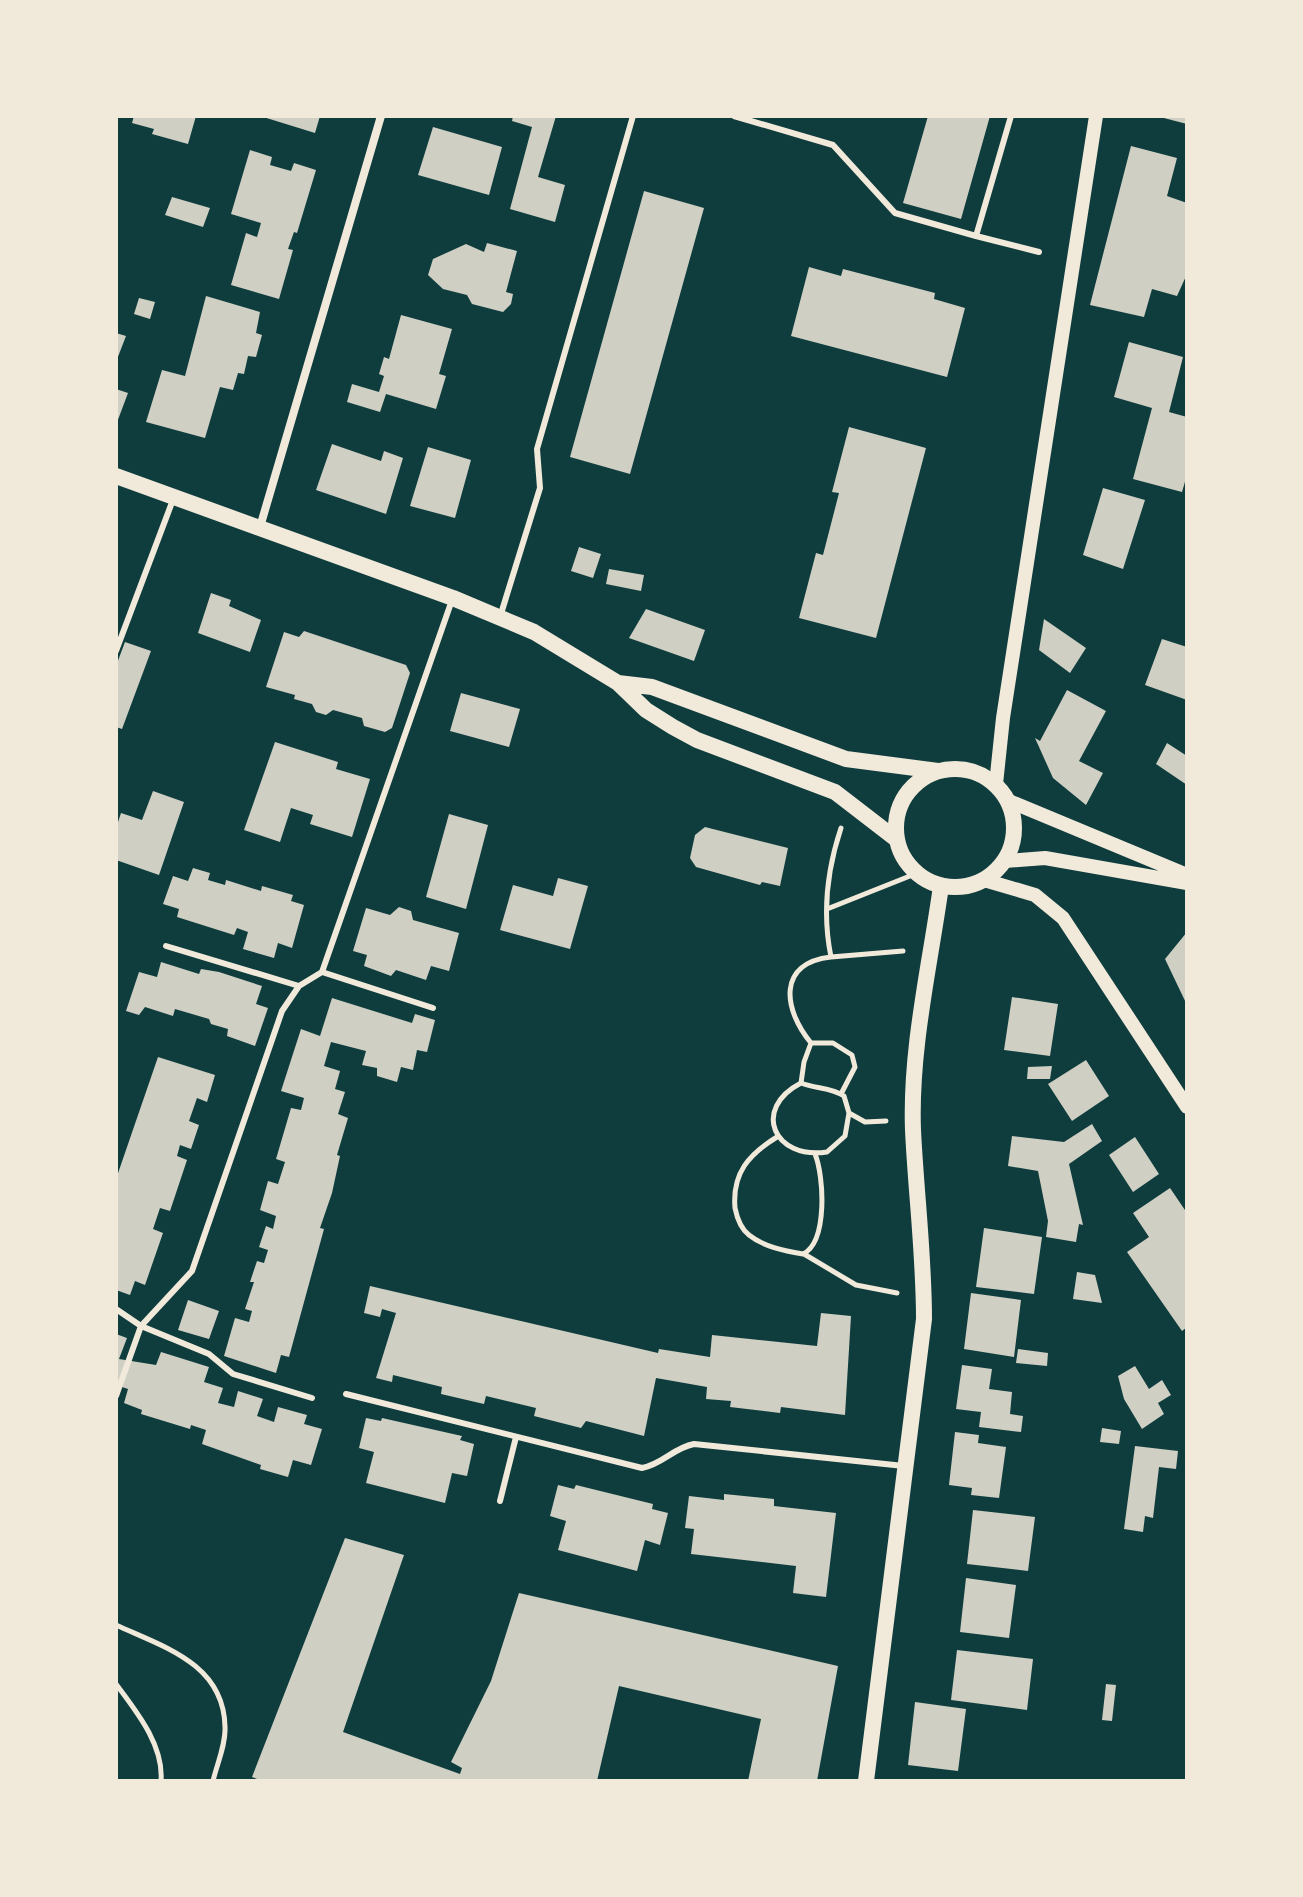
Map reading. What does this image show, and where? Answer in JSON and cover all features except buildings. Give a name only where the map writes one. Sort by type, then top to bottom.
[{"type":"main road","points":[[116,476],[500,617],[562,646],[618,683],[646,710],[697,740],[835,792],[896,839]]},
{"type":"main road","points":[[618,683],[652,687],[846,759],[938,771],[958,768],[979,773],[996,784],[1009,801],[1015,832],[1005,861],[984,880],[970,886],[941,886],[917,873],[902,855],[896,839],[896,817],[904,797],[919,781],[938,771]]},
{"type":"main road","points":[[866,1781],[924,1298],[924,1243],[913,1128],[918,1043],[941,886]]},
{"type":"street","points":[[260,527],[381,116]]},
{"type":"street","points":[[996,784],[1003,718],[1096,116]]},
{"type":"street","points":[[1009,801],[1187,875]]},
{"type":"street","points":[[1005,861],[1045,858],[1187,883]]},
{"type":"street","points":[[984,880],[1035,895],[1063,918],[1187,1107]]},
{"type":"lane","points":[[500,617],[540,488],[537,449],[633,116]]},
{"type":"lane","points":[[734,116],[833,145],[895,213],[1039,252]]},
{"type":"lane","points":[[976,236],[1011,116]]},
{"type":"lane","points":[[116,651],[174,497]]},
{"type":"lane","points":[[116,1396],[141,1326],[192,1271],[282,1011],[299,986],[322,972],[453,598]]},
{"type":"lane","points":[[166,946],[299,986]]},
{"type":"lane","points":[[322,972],[433,1008]]},
{"type":"lane","points":[[116,1309],[141,1326],[209,1354],[233,1374],[312,1398]]},
{"type":"lane","points":[[346,1394],[642,1468],[661,1463],[674,1449],[694,1444],[905,1467]]},
{"type":"lane","points":[[500,1501],[516,1437]]},
{"type":"path","points":[[831,957],[827,909],[829,865],[841,827],[835,792]]},
{"type":"path","points":[[827,909],[917,873]]},
{"type":"path","points":[[811,1043],[797,1026],[790,1006],[792,984],[800,967],[811,960],[831,957],[932,951]]},
{"type":"path","points":[[801,1083],[814,1088],[834,1089],[841,1094],[849,1113],[845,1136],[827,1152],[796,1151],[777,1137],[773,1118],[778,1101],[801,1083],[811,1043]]},
{"type":"path","points":[[811,1043],[833,1043],[852,1055],[855,1067],[841,1094]]},
{"type":"path","points":[[849,1113],[865,1122],[882,1120],[913,1128]]},
{"type":"path","points":[[777,1137],[759,1148],[741,1167],[734,1194],[736,1215],[750,1236],[780,1250],[803,1254],[856,1285],[924,1298]]},
{"type":"path","points":[[803,1254],[812,1246],[823,1201],[823,1173],[815,1154]]},
{"type":"path","points":[[116,1625],[180,1654],[199,1666],[214,1683],[223,1704],[226,1730],[213,1781]]},
{"type":"path","points":[[116,1684],[154,1743],[162,1768],[161,1781]]}]
